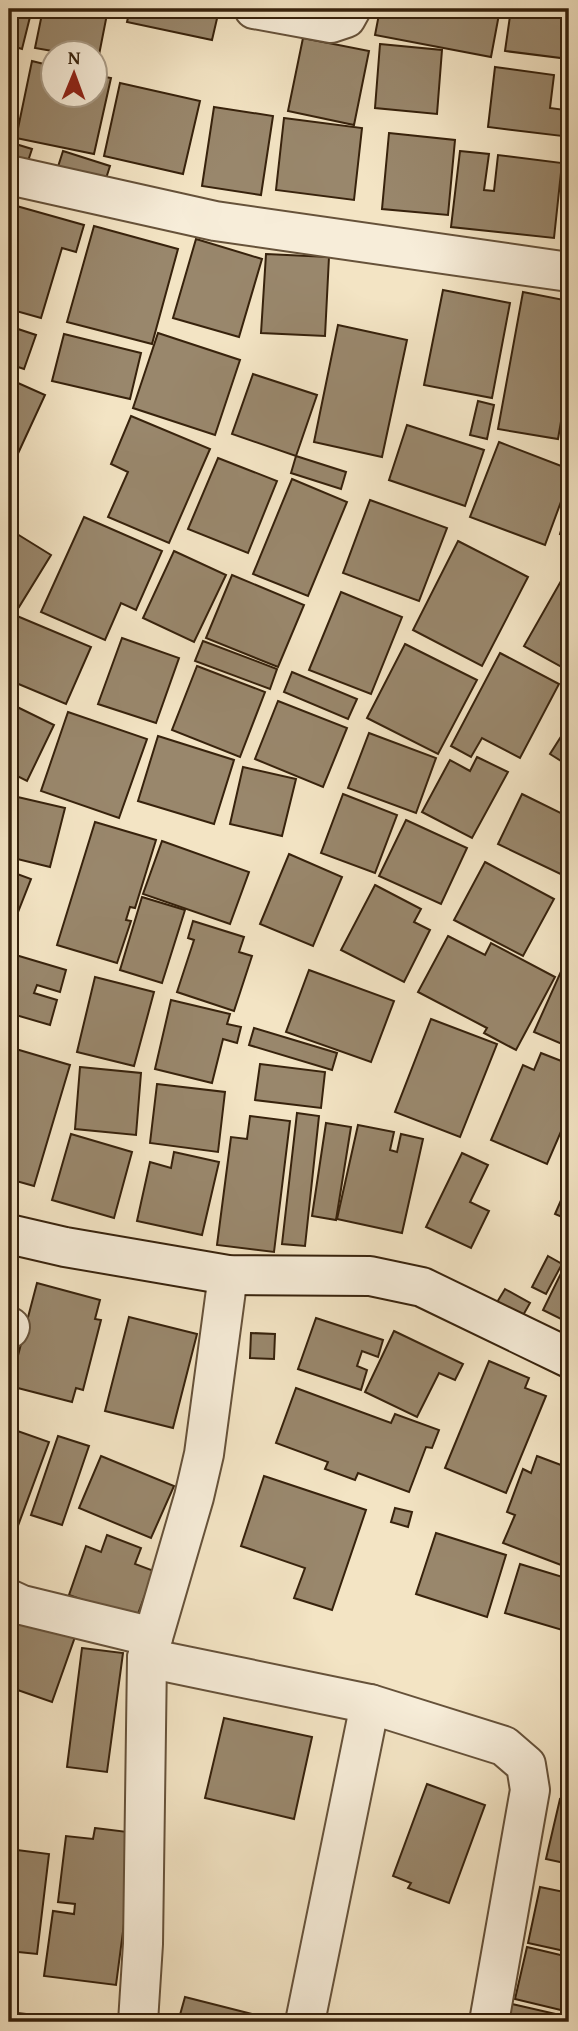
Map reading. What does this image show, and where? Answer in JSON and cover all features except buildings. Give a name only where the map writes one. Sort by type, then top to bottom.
[{"type":"street","points":[[254,9],[331,23],[346,18],[351,9]]},
{"type":"street","points":[[9,174],[215,221],[569,272]]},
{"type":"street","points":[[9,1234],[65,1247],[228,1275],[370,1276],[422,1287],[569,1358]]},
{"type":"street","points":[[138,2022],[143,1944],[150,1648],[204,1454],[228,1275]]},
{"type":"street","points":[[9,1599],[150,1648],[370,1704],[504,1746],[526,1765],[530,1790],[489,2022]]},
{"type":"street","points":[[305,2022],[370,1704]]}]
